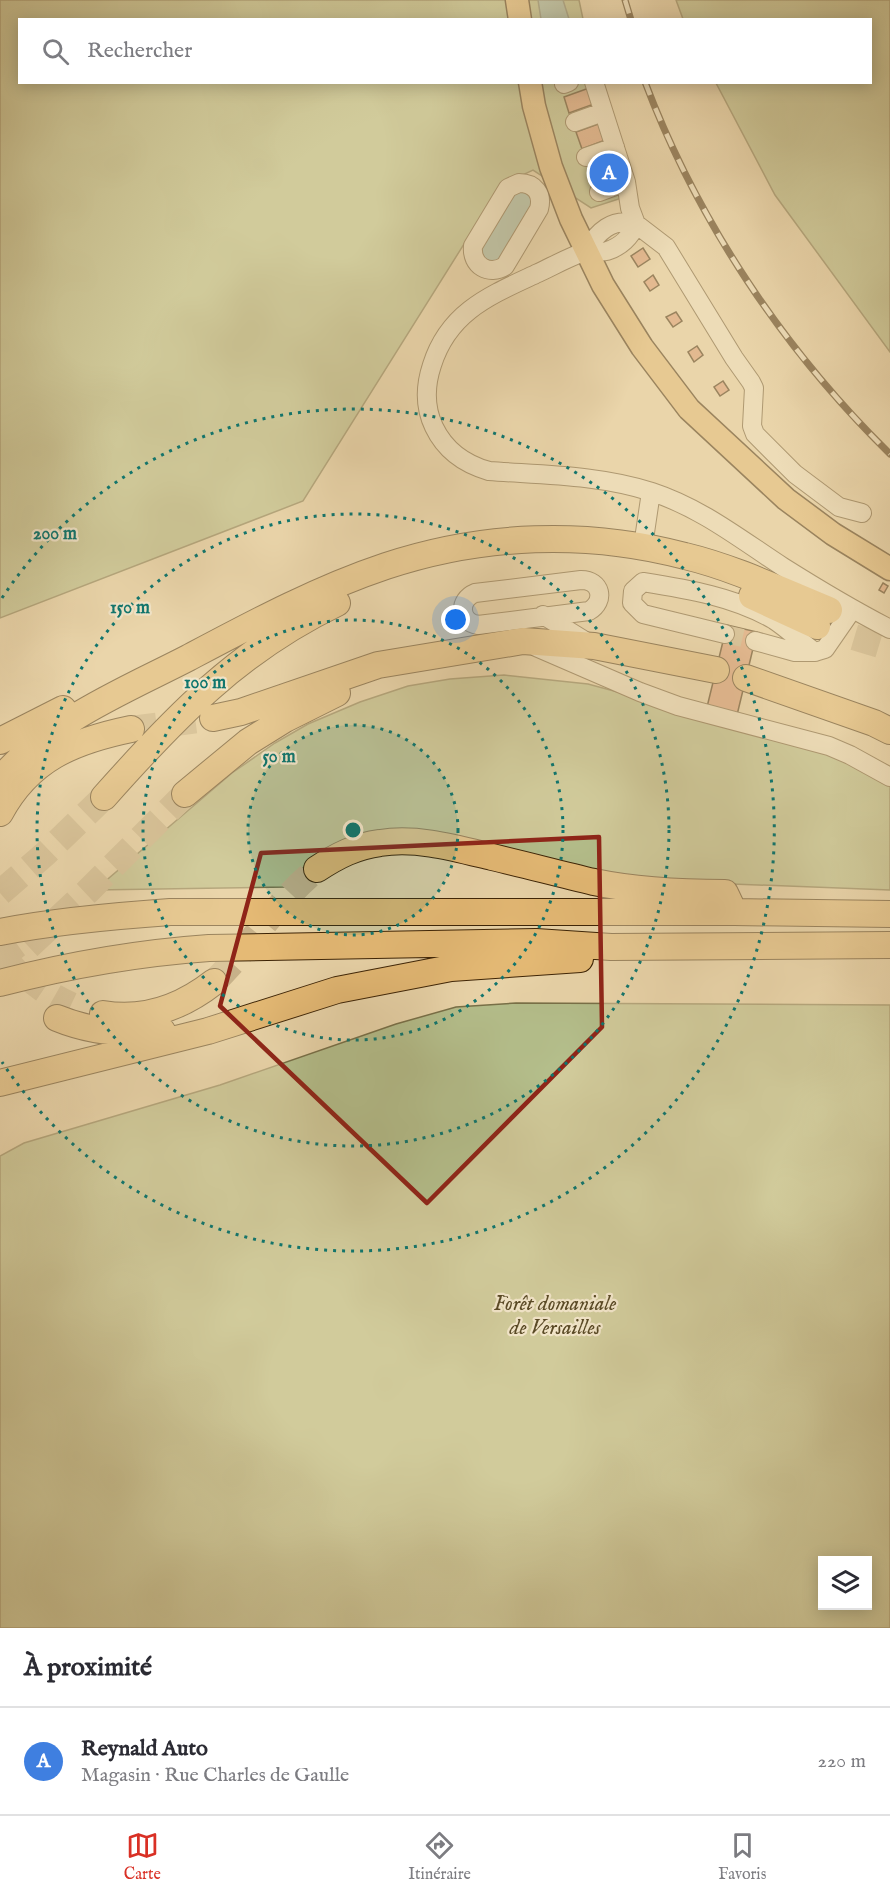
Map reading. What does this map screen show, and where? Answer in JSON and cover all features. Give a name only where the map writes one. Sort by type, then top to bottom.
[{"type":"highway","points":[[0,741],[36,721],[356,577],[451,548],[482,543],[545,539],[643,546],[725,568],[833,615]]},
{"type":"highway","points":[[104,797],[179,715],[234,667],[266,643],[353,595],[425,572],[509,556],[574,556],[641,563],[714,581],[768,603],[833,615]]},
{"type":"highway","points":[[0,780],[27,751],[61,726],[247,627]]},
{"type":"highway","points":[[185,794],[248,742],[285,719],[349,688],[387,673],[471,649],[523,630],[716,670]]},
{"type":"highway","points":[[213,718],[249,710],[378,665],[471,649]]},
{"type":"highway","points":[[746,678],[890,731]]},
{"type":"highway","points":[[0,813],[20,783],[48,758],[86,740],[130,729]]},
{"type":"highway","points":[[317,869],[344,853],[360,847],[393,842],[424,843],[464,850],[630,889],[675,893],[725,893],[734,912]]},
{"type":"highway","points":[[0,932],[96,918],[170,912],[890,914]]},
{"type":"highway","points":[[0,983],[109,959],[158,951],[209,948],[524,942],[611,947],[890,945]]},
{"type":"highway","points":[[214,982],[184,1002],[164,1011],[148,1014],[110,1015],[64,1011],[98,1031],[160,1032],[198,1025],[337,990],[451,968],[588,958],[611,947]]},
{"type":"highway","points":[[0,1083],[208,1031],[337,990]]},
{"type":"main road","points":[[517,0],[520,18]]},
{"type":"main road","points":[[530,84],[534,106],[551,166],[585,251],[603,285],[642,347],[689,409],[794,506],[833,534],[890,569]]},
{"type":"lane","points":[[595,84],[626,182],[630,208],[636,224]]},
{"type":"lane","points":[[575,122],[603,112]]},
{"type":"lane","points":[[586,157],[615,147]]},
{"type":"lane","points":[[599,192],[626,182]]},
{"type":"lane","points":[[525,183],[535,188],[541,203],[505,266],[490,271],[480,266],[474,257],[473,246],[508,188],[515,184],[525,183]]},
{"type":"lane","points":[[862,513],[839,507],[795,474],[755,434],[752,426],[753,388],[751,382],[666,247],[636,224],[624,221],[614,225],[597,234],[585,251],[471,308],[445,335],[435,355],[426,391],[426,406],[438,436],[460,459],[489,471],[604,480],[651,492],[695,510],[719,523],[782,566],[833,615],[890,629]]},
{"type":"lane","points":[[505,266],[517,283]]},
{"type":"lane","points":[[643,546],[651,492]]},
{"type":"lane","points":[[523,630],[543,615],[590,611],[600,599],[596,585],[586,580],[475,594],[466,599],[462,608],[465,618],[473,624],[523,630],[640,692],[678,706],[829,746],[859,759],[890,777]]},
{"type":"lane","points":[[725,634],[643,614],[632,603],[633,591],[643,582],[676,587],[728,601],[774,621],[815,652]]},
{"type":"lane","points":[[543,615],[594,646]]},
{"type":"lane","points":[[755,641],[795,652],[815,652],[825,649],[833,615]]},
{"type":"highlighted area","points":[[599,837],[602,1027],[427,1203],[220,1006],[261,853]]},
{"type":"green space","points":[[0,0],[579,0],[583,18],[18,18],[18,84],[602,84],[634,194],[591,208],[533,170],[501,185],[303,501],[0,618]]},
{"type":"green space","points":[[676,0],[890,0],[890,352],[775,195],[717,84],[872,84],[872,18],[683,18]]},
{"type":"green space","points":[[504,675],[588,684],[651,701],[833,753],[890,783],[890,890],[681,882],[600,872],[447,835],[325,853],[303,868],[288,887],[95,890],[232,773],[275,743],[308,724],[360,702],[408,686],[450,679]]},
{"type":"green space","name":"Forêt domaniale de Versailles","points":[[516,1003],[890,1005],[890,1628],[0,1628],[0,1156],[24,1143],[220,1085],[396,1024],[456,1007]]},
{"type":"shaded area","points":[[538,0],[563,0],[569,18],[541,18]]},
{"type":"shaded area","points":[[516,188],[536,199],[499,265],[478,256],[511,191]]},
{"type":"building","points":[[589,88],[594,104],[569,113],[564,97]]},
{"type":"building","points":[[601,123],[608,139],[582,149],[576,132]]},
{"type":"building","points":[[614,159],[620,175],[593,184],[588,168]]},
{"type":"building","points":[[643,248],[650,259],[638,267],[631,256]]},
{"type":"building","points":[[653,275],[659,285],[650,291],[644,282]]},
{"type":"building","points":[[676,312],[682,321],[673,327],[666,317]]},
{"type":"building","points":[[697,346],[703,355],[694,362],[688,352]]},
{"type":"building","points":[[723,381],[729,390],[720,396],[714,387]]},
{"type":"building","points":[[883,583],[888,586],[884,593],[879,590]]},
{"type":"building","points":[[727,625],[757,632],[737,715],[707,707]]},
{"type":"tunnel","points":[[817,626],[890,648]]},
{"type":"tunnel","points":[[725,634],[755,641]]},
{"type":"tunnel","points":[[131,729],[213,718]]},
{"type":"tunnel","points":[[0,973],[87,892],[185,794]]},
{"type":"tunnel","points":[[0,893],[45,854],[104,797]]},
{"type":"tunnel","points":[[214,982],[289,895],[317,869]]},
{"type":"tunnel","points":[[0,942],[30,980],[71,1005]]},
{"type":"railway","points":[[625,0],[630,18]]},
{"type":"railway","points":[[646,84],[666,134],[691,185],[748,282],[814,372],[890,454]]},
{"type":"place","name":"Reynald Auto","points":[[609,173]]}]
